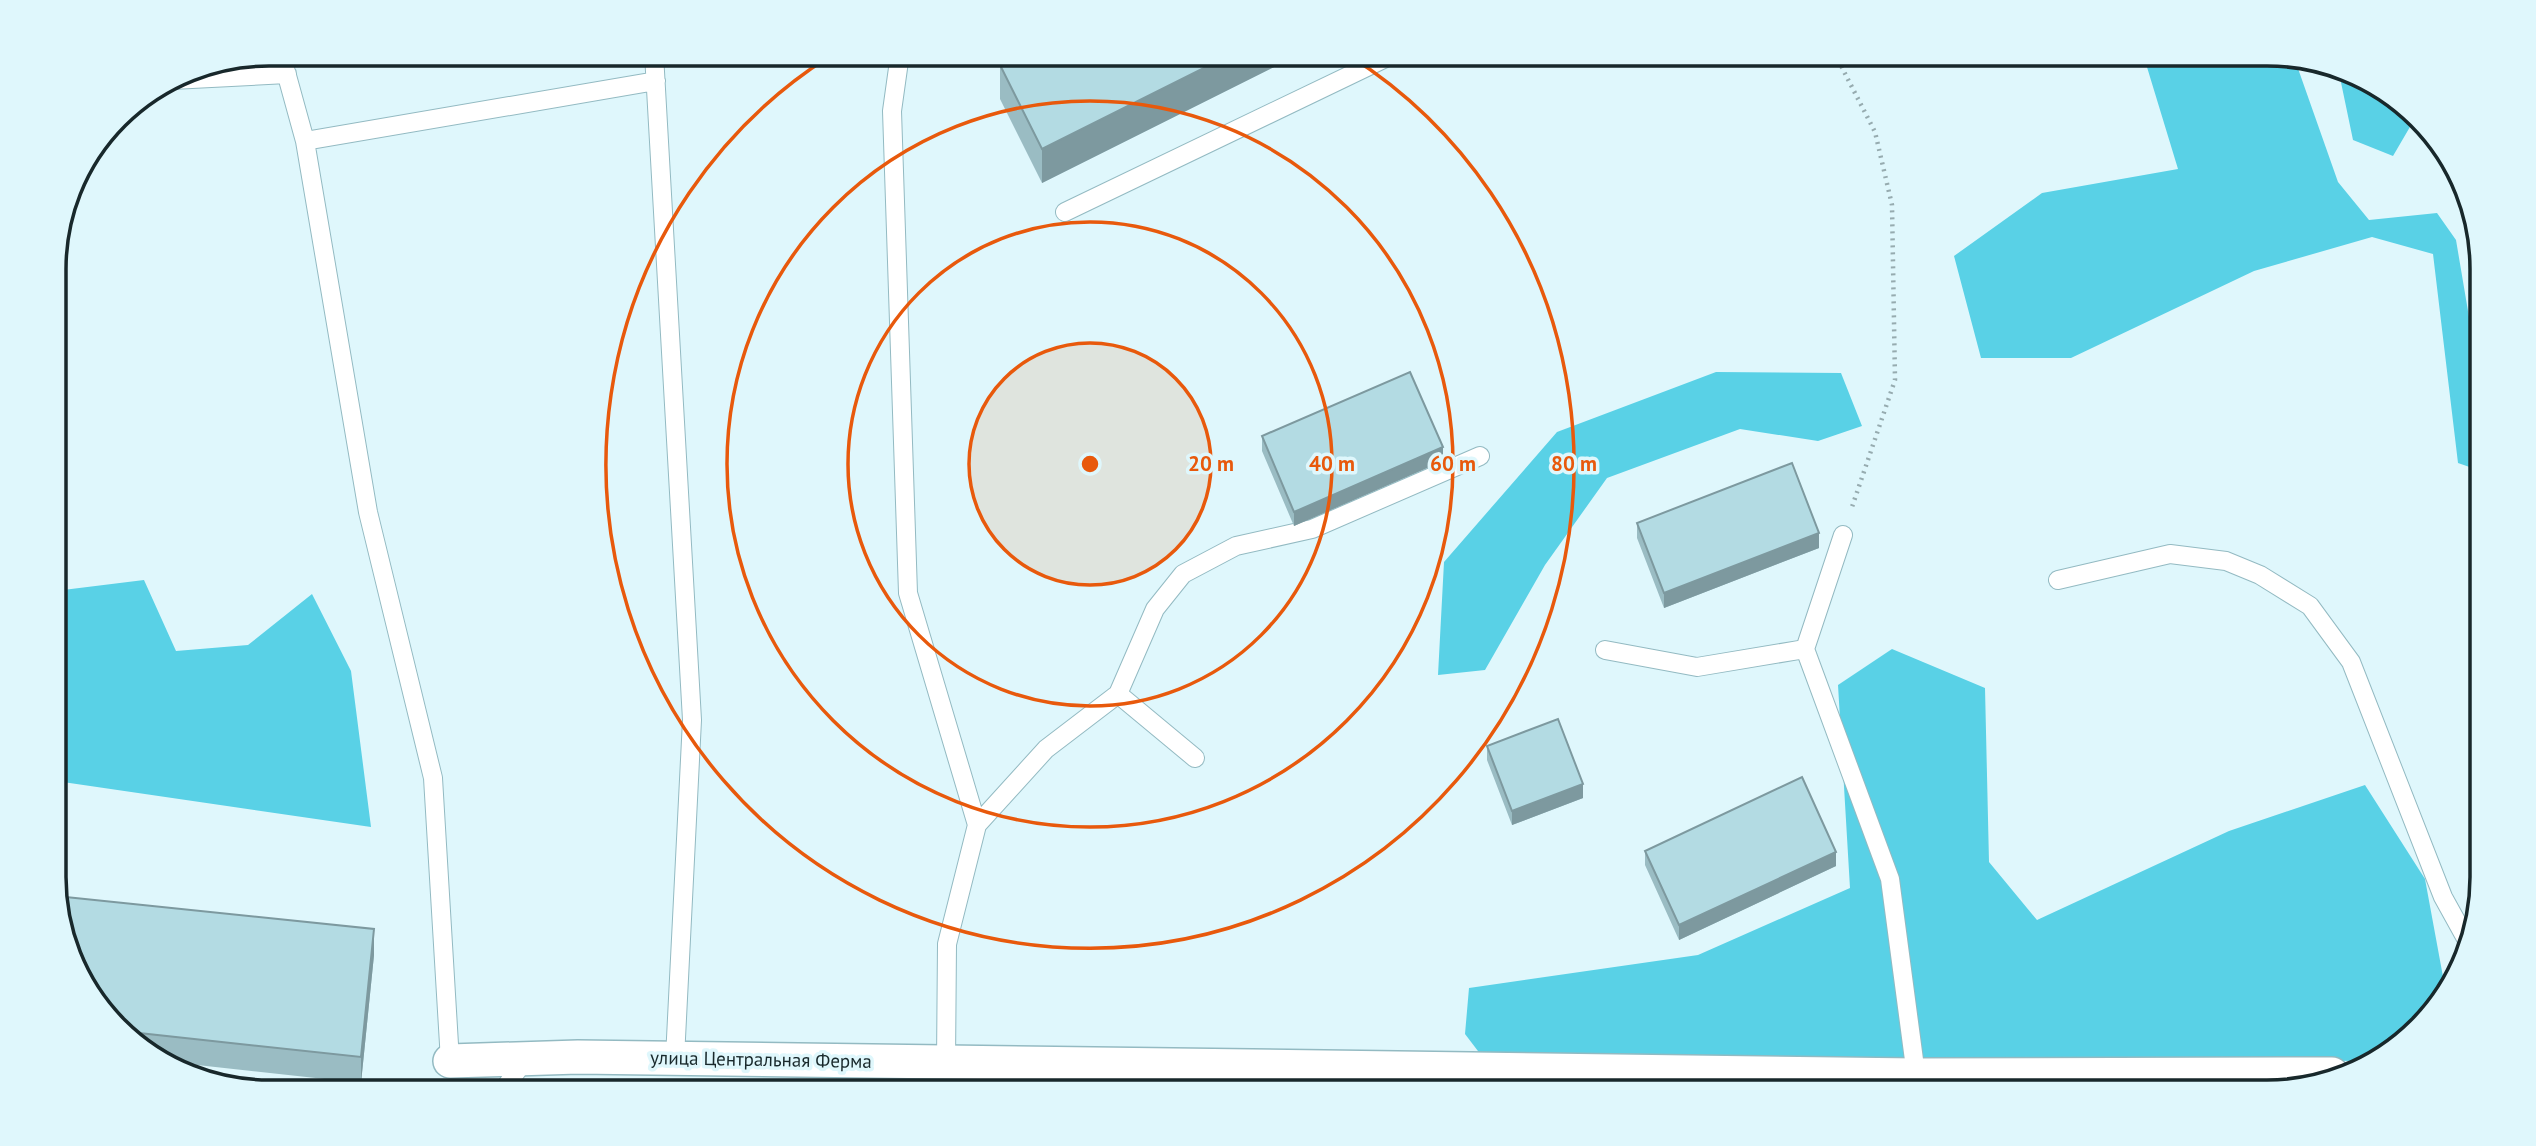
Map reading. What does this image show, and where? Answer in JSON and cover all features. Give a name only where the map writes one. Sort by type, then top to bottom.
[{"type":"street","name":"улица Центральная Ферма","points":[[450,1061],[675,1058],[1916,1075],[2313,1074]]},
{"type":"lane","points":[[284,67],[304,141],[369,512],[433,779],[450,1061]]},
{"type":"lane","points":[[655,67],[692,720],[675,1058]]},
{"type":"lane","points":[[898,67],[892,111],[908,593],[977,825]]},
{"type":"lane","points":[[1065,212],[1367,67]]},
{"type":"lane","points":[[200,79],[286,74]]},
{"type":"lane","points":[[304,141],[656,81]]},
{"type":"lane","points":[[946,1062],[947,944],[977,825],[1046,749],[1118,694],[1155,609],[1183,574],[1236,546],[1312,529],[1480,456]]},
{"type":"lane","points":[[1843,535],[1805,649],[1889,879],[1916,1075]]},
{"type":"lane","points":[[2058,580],[2170,554],[2226,561],[2260,575],[2310,606],[2351,662],[2444,897],[2462,931]]},
{"type":"lane","points":[[1605,650],[1698,667],[1805,649]]},
{"type":"lane","points":[[1118,694],[1195,758]]},
{"type":"lane","points":[[511,1080],[526,1058]]},
{"type":"path","points":[[1842,67],[1875,132],[1892,205],[1895,366],[1895,380],[1843,535]]},
{"type":"shaded area","points":[[2147,67],[2298,69],[2338,182],[2369,220],[2437,213],[2456,240],[2470,323],[2470,467],[2458,463],[2433,254],[2372,237],[2254,271],[2071,358],[1981,358],[1954,256],[2042,193],[2178,169]]},
{"type":"shaded area","points":[[2341,81],[2390,108],[2410,126],[2393,156],[2353,140]]},
{"type":"shaded area","points":[[1716,372],[1841,373],[1862,426],[1818,441],[1740,429],[1607,478],[1545,565],[1485,670],[1438,675],[1444,562],[1557,432]]},
{"type":"shaded area","points":[[144,580],[176,651],[248,645],[312,594],[351,671],[371,827],[67,783],[67,590]]},
{"type":"shaded area","points":[[1892,649],[1985,688],[1989,862],[2037,920],[2229,831],[2365,785],[2425,879],[2443,976],[2428,1000],[2410,1020],[2379,1045],[2352,1061],[1481,1055],[1465,1034],[1469,988],[1698,955],[1850,888],[1838,685]]},
{"type":"building","points":[[1001,67],[1206,67],[1042,149]]},
{"type":"building","points":[[1410,372],[1443,447],[1294,512],[1262,436]]},
{"type":"building","points":[[1792,463],[1819,533],[1664,593],[1637,523]]},
{"type":"building","points":[[1558,719],[1583,784],[1512,811],[1487,746]]},
{"type":"building","points":[[1802,777],[1836,852],[1679,925],[1645,851]]},
{"type":"building","points":[[68,897],[374,929],[361,1057],[141,1033],[108,1000],[94,978],[73,929]]}]
